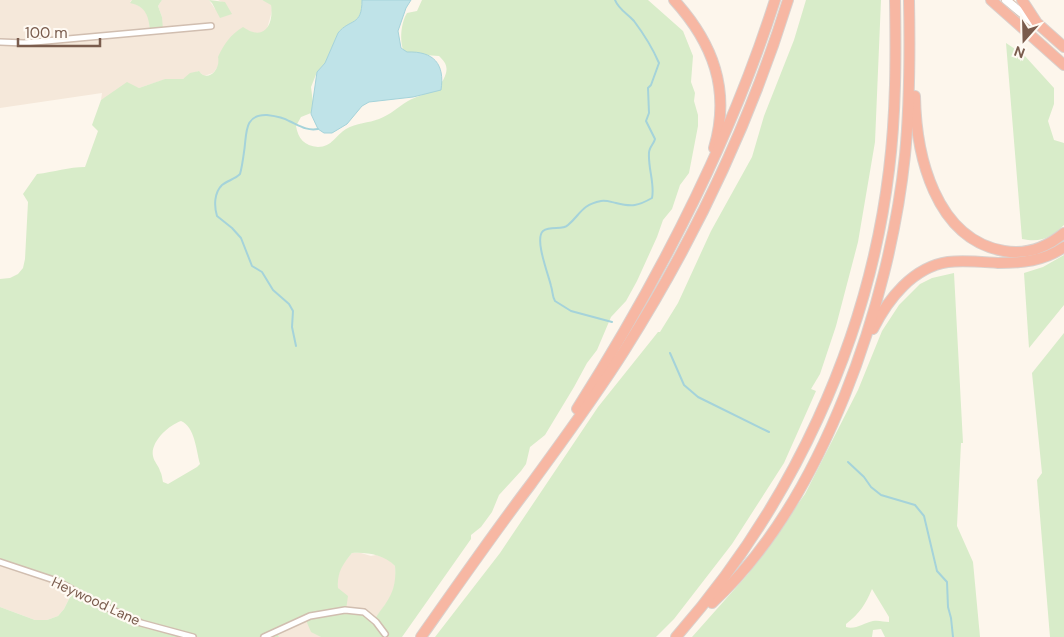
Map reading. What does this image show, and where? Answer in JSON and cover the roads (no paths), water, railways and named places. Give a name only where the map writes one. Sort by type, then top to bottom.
[{"type":"highway","points":[[674,0],[692,21],[706,44],[716,71],[720,100],[720,120],[714,148],[686,218]]},
{"type":"highway","points":[[530,484],[606,363],[658,272],[686,218],[734,113],[775,0]]},
{"type":"highway","points":[[421,637],[575,424],[613,368],[676,264],[715,186],[745,118],[788,0]]},
{"type":"highway","points":[[688,624],[737,561],[790,476],[826,403],[854,328],[875,250],[889,170],[896,90],[895,0]]},
{"type":"highway","points":[[991,0],[1064,65]]},
{"type":"highway","points":[[1022,0],[1035,20],[1064,47]]},
{"type":"highway","points":[[856,366],[880,290],[900,194],[906,148],[909,95],[909,3]]},
{"type":"highway","points":[[909,3],[914,56],[917,133],[927,174],[944,210],[969,236],[982,244],[1002,251],[1017,252],[1037,249],[1064,233]]},
{"type":"highway","points":[[676,637],[732,582],[755,555],[781,518],[811,467],[875,326],[890,301],[907,283],[926,269],[943,263],[1029,262],[1046,257],[1064,247]]},
{"type":"main road","points":[[1006,0],[1050,34]]},
{"type":"street","points":[[0,42],[24,43],[210,26]]},
{"type":"street","name":"Heywood Lane","points":[[0,562],[57,580],[95,602],[141,623],[193,637]]},
{"type":"street","points":[[264,637],[310,616],[345,610],[364,612],[376,622],[385,634]]},
{"type":"water","points":[[362,0],[411,0],[406,8],[398,31],[401,48],[407,52],[424,54],[436,61],[441,73],[441,90],[413,97],[369,102],[362,106],[347,124],[332,133],[324,133],[318,129],[311,114],[317,72],[325,63],[338,33],[342,28],[358,18]]},
{"type":"waterway","points":[[612,322],[571,311],[555,301],[540,242],[543,231],[549,228],[566,227],[585,207],[594,203],[605,201],[635,205],[652,198],[653,188],[649,153],[655,139],[646,121],[649,113],[648,88],[651,85],[659,63],[637,26],[615,0]]},
{"type":"waterway","points":[[296,346],[292,327],[293,311],[289,304],[273,290],[262,272],[252,266],[241,238],[217,216],[215,200],[219,188],[240,174],[246,133],[250,122],[254,118],[267,115],[276,116],[307,129],[318,129]]},
{"type":"waterway","points":[[670,353],[684,385],[698,397],[769,432]]},
{"type":"waterway","points":[[848,462],[881,495],[915,505],[924,516],[937,571],[947,582],[948,607],[953,637]]}]
